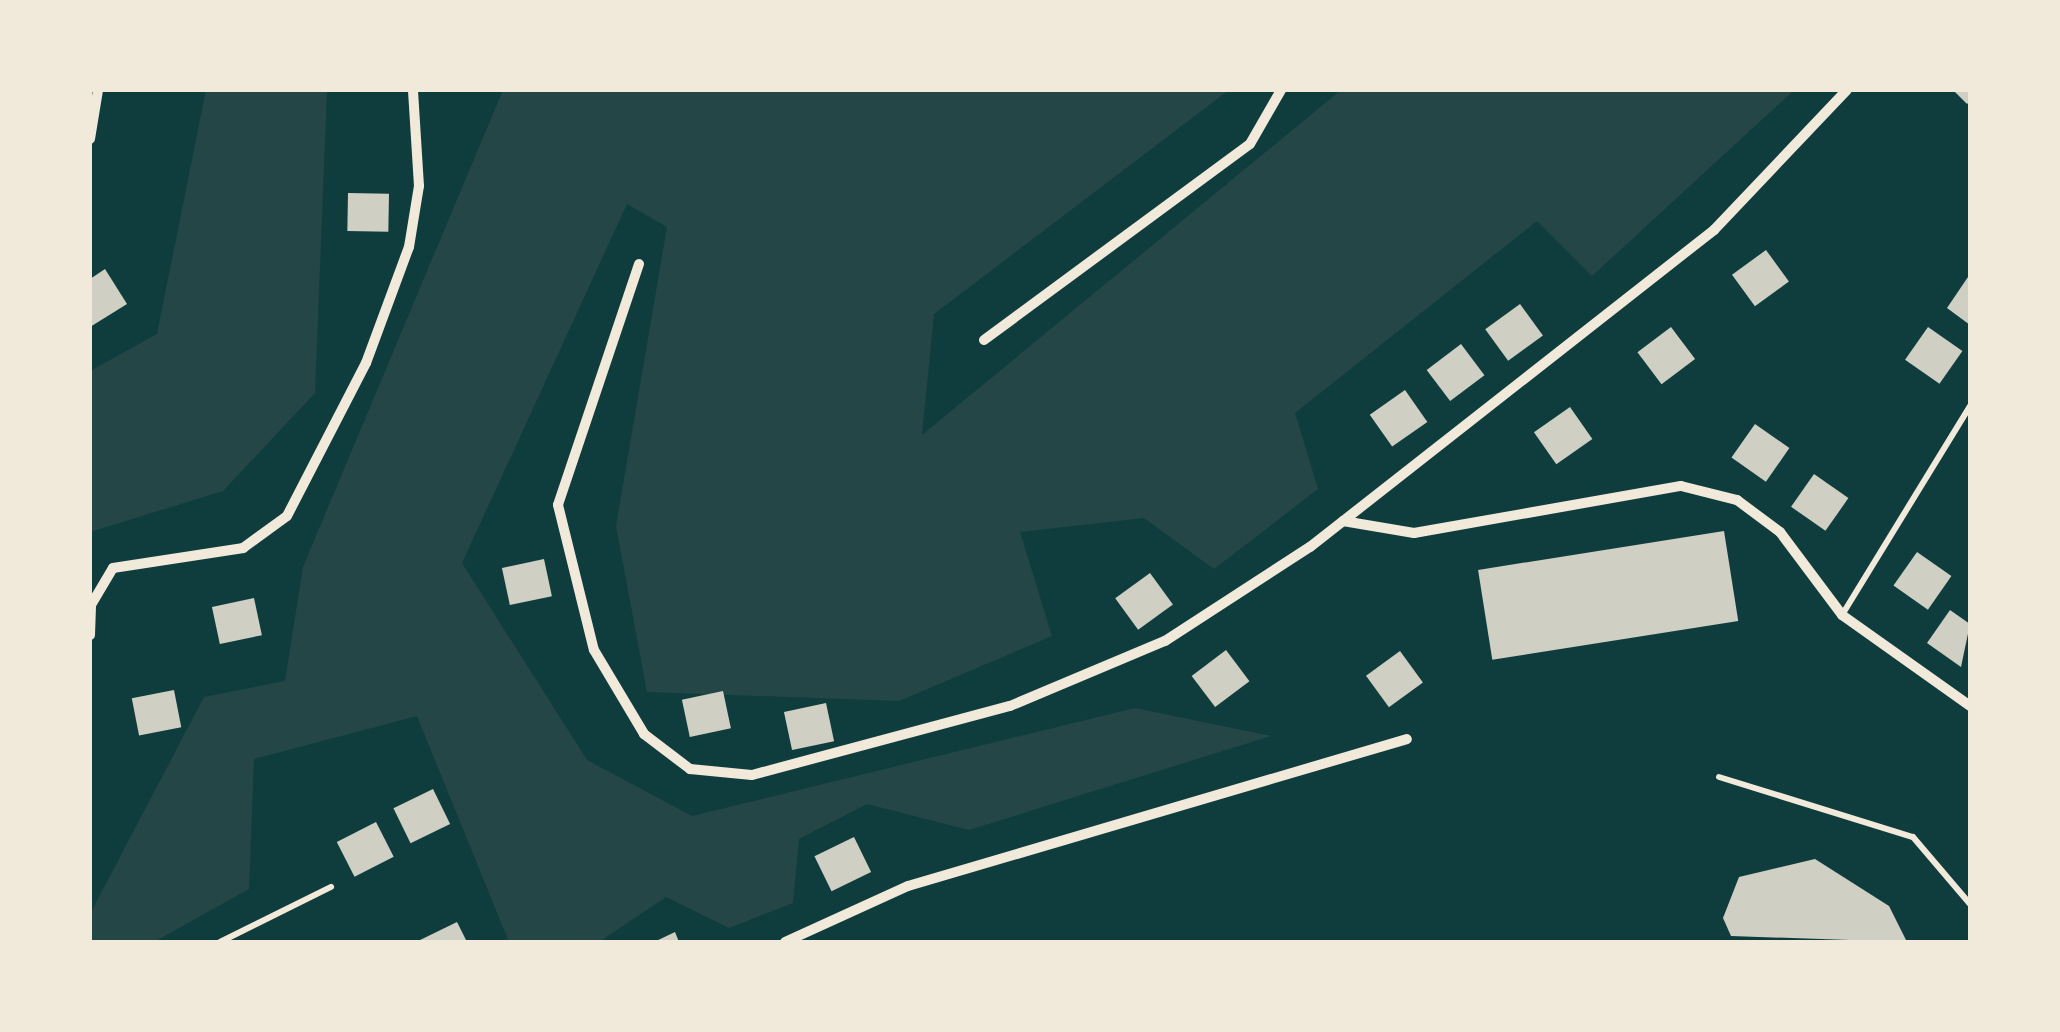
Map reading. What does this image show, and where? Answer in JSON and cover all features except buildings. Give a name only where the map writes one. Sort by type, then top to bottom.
[{"type":"street","points":[[90,139],[98,90]]},
{"type":"street","points":[[90,636],[90,606],[114,568],[244,548],[287,516],[312,474],[409,247],[419,186],[413,90]]},
{"type":"street","points":[[984,340],[1250,144],[1281,90]]},
{"type":"street","points":[[640,264],[558,505],[594,650],[644,734],[690,769],[752,775],[1010,706],[1164,641],[1343,521],[1714,230],[1847,90]]},
{"type":"street","points":[[1343,521],[1414,533],[1680,486],[1736,500],[1780,532],[1842,615],[1970,706]]},
{"type":"street","points":[[785,942],[908,886],[1406,738]]},
{"type":"lane","points":[[1842,615],[1970,406]]},
{"type":"lane","points":[[1718,776],[1913,837],[1970,904]]},
{"type":"lane","points":[[220,942],[331,888]]},
{"type":"shaded area","points":[[206,90],[327,90],[315,393],[223,491],[90,532],[90,371],[157,334]]},
{"type":"shaded area","points":[[503,90],[1229,90],[934,314],[922,435],[1341,90],[1792,92],[1592,276],[1537,221],[1295,413],[1318,489],[1214,569],[1144,518],[1020,532],[1052,636],[899,701],[647,692],[616,526],[667,227],[627,204],[462,563],[587,760],[692,816],[1135,708],[1271,736],[969,830],[867,804],[799,839],[793,903],[729,928],[666,897],[599,942],[509,942],[417,716],[254,759],[249,889],[154,942],[90,942],[90,914],[204,697],[285,681],[303,567]]}]
